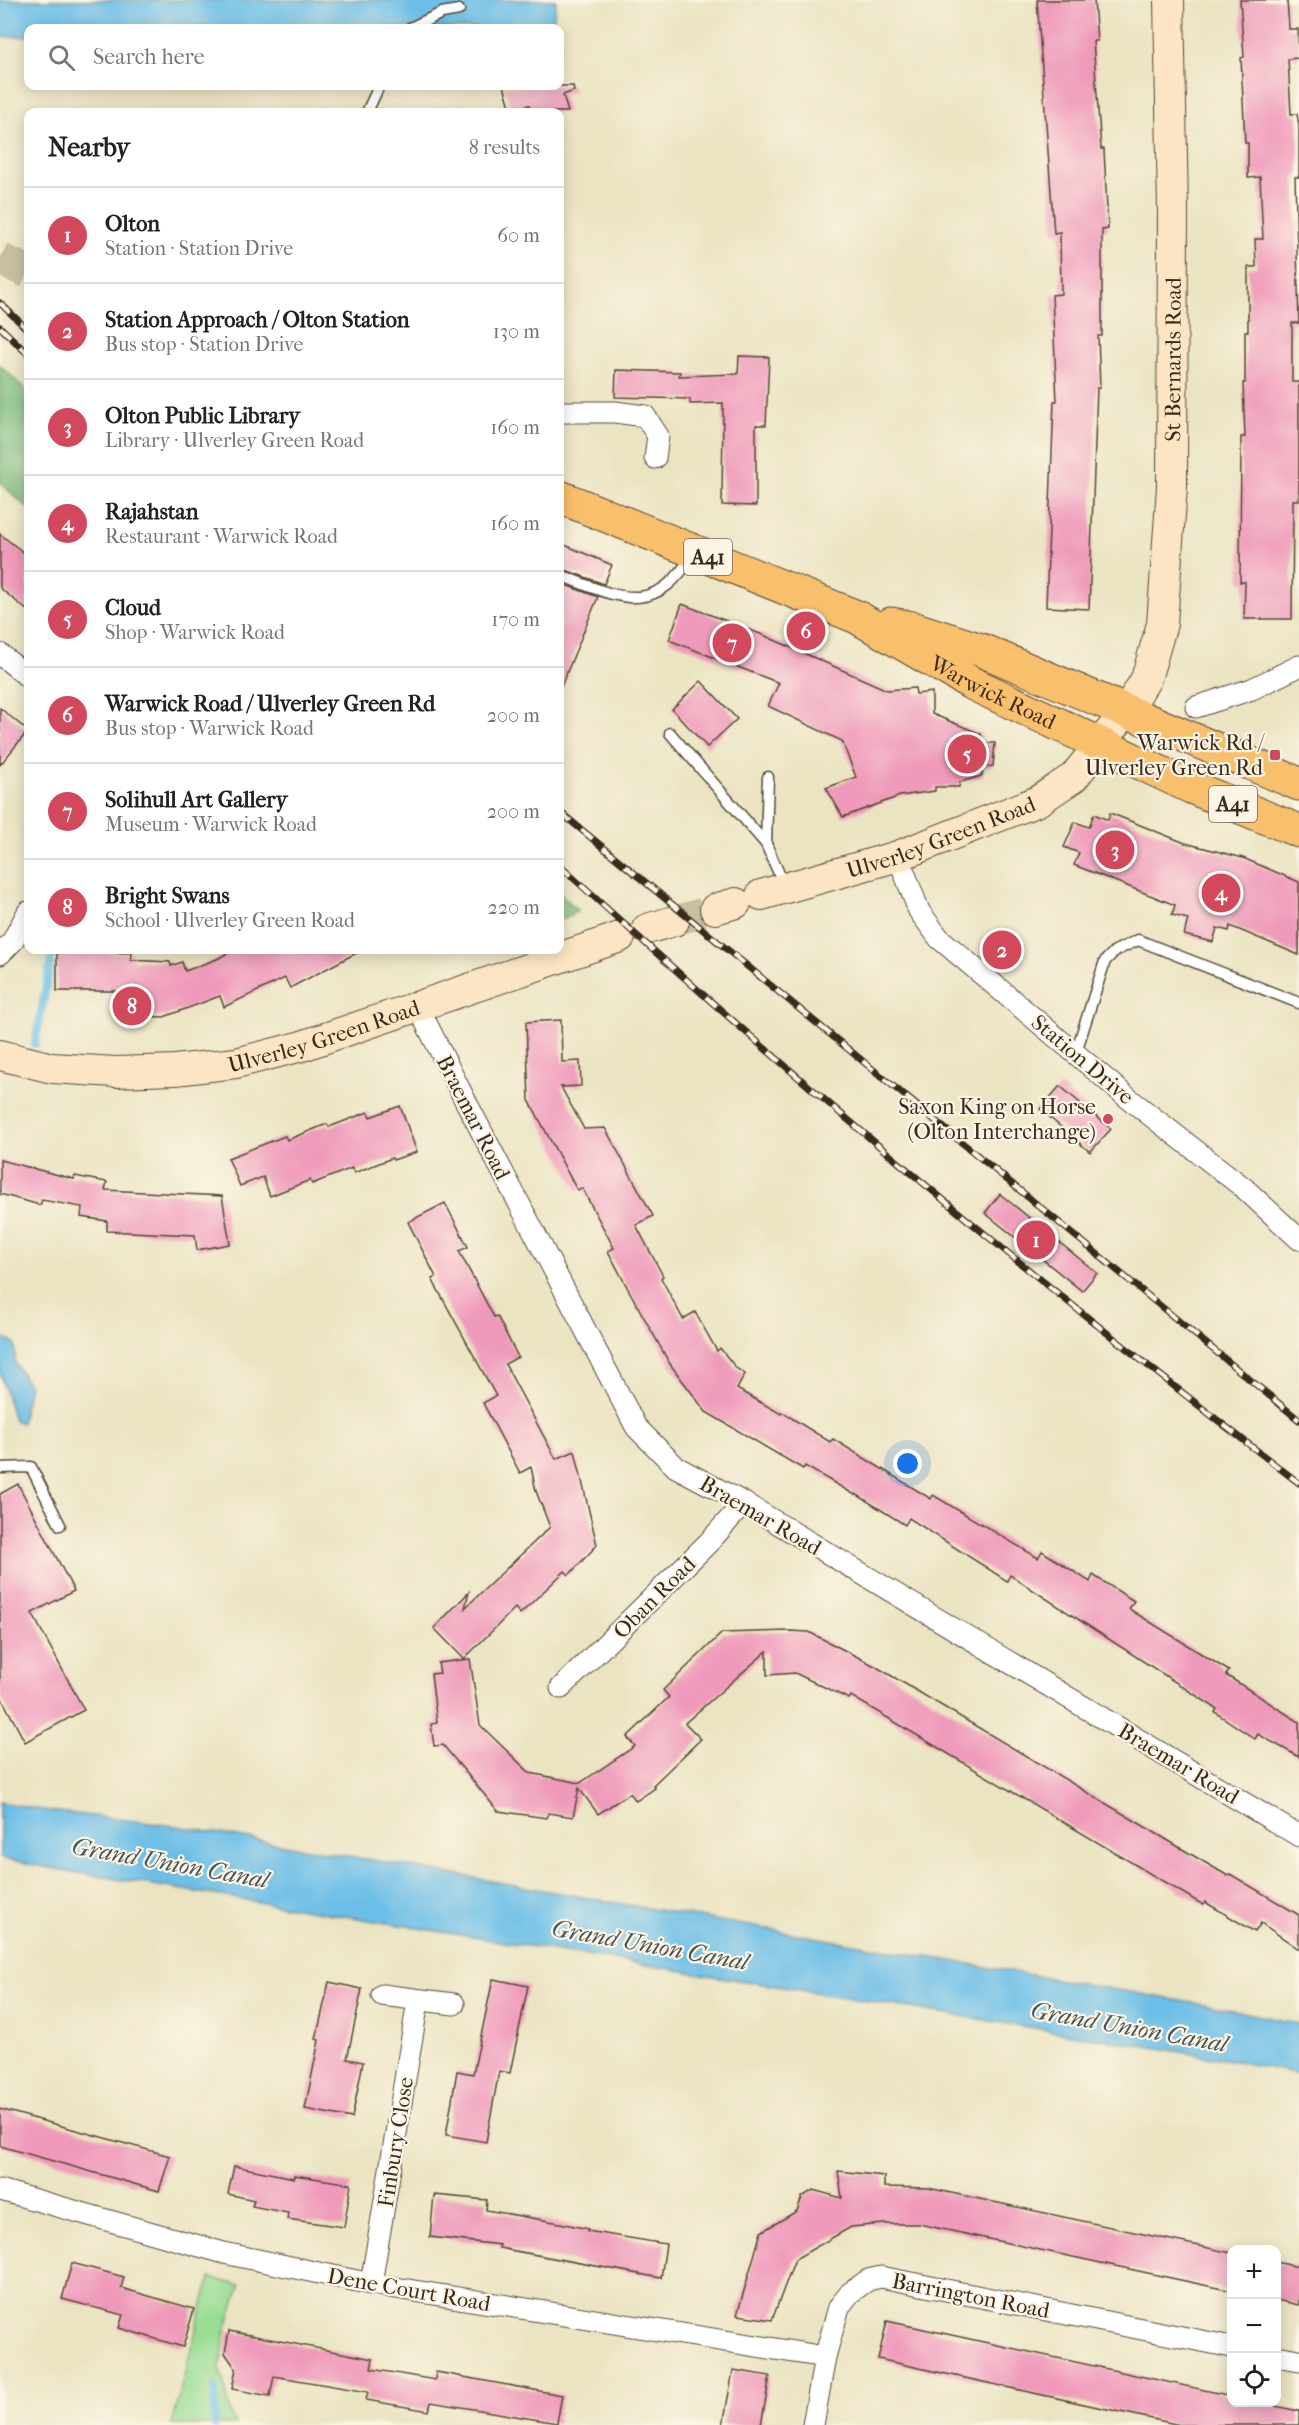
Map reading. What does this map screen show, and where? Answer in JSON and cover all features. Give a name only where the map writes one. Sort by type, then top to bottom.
[{"type":"highway","name":"Warwick Road","points":[[564,498],[856,617],[971,682],[1191,788],[1299,831]]},
{"type":"highway","name":"Warwick Road","points":[[856,617],[912,628],[981,650],[1299,784]]},
{"type":"street","name":"St Bernards Road","points":[[1100,744],[1127,710],[1146,679],[1162,624],[1172,487],[1173,210],[1169,0]]},
{"type":"street","points":[[564,412],[615,412],[645,417],[658,436],[655,458]]},
{"type":"street","points":[[0,654],[24,674]]},
{"type":"street","points":[[1196,707],[1252,689],[1299,666]]},
{"type":"street","name":"Ulverley Green Road","points":[[750,899],[898,856],[1038,801],[1074,777],[1100,744]]},
{"type":"street","name":"Station Drive","points":[[898,856],[919,911],[939,938],[1128,1098],[1244,1188],[1299,1239]]},
{"type":"street","points":[[0,954],[12,942],[24,920]]},
{"type":"street","name":"Ulverley Green Road","points":[[6,1051],[52,1068],[115,1072],[176,1070],[236,1063],[302,1046],[647,929]]},
{"type":"street","name":"Braemar Road","points":[[418,1007],[636,1427],[676,1467],[744,1503],[1299,1836]]},
{"type":"street","name":"Oban Road","points":[[561,1688],[709,1542],[744,1503]]},
{"type":"street","points":[[382,1995],[454,2004]]},
{"type":"street","name":"Finbury Close","points":[[371,2284],[418,2001]]},
{"type":"street","name":"Dene Court Road","points":[[0,2190],[224,2253],[371,2284],[825,2357]]},
{"type":"street","name":"Barrington Road","points":[[813,2425],[825,2357],[839,2307],[850,2292],[868,2280],[881,2277],[1227,2346]]},
{"type":"street","points":[[1281,2357],[1299,2360]]},
{"type":"lane","points":[[419,24],[442,13],[459,10]]},
{"type":"lane","points":[[369,108],[377,90]]},
{"type":"lane","points":[[564,576],[612,594],[653,596],[682,573],[695,551]]},
{"type":"lane","points":[[670,733],[766,844]]},
{"type":"lane","points":[[750,899],[766,844],[768,777]]},
{"type":"lane","points":[[1076,1052],[1105,961],[1115,951],[1138,940],[1299,1004]]},
{"type":"lane","points":[[0,1468],[31,1467],[60,1526]]},
{"type":"green space","points":[[0,365],[24,388],[24,504],[0,483]]},
{"type":"green space","points":[[564,897],[578,911],[564,918]]},
{"type":"green space","points":[[210,2278],[240,2285],[226,2330],[220,2368],[232,2418],[237,2425],[171,2425]]},
{"type":"water","points":[[0,0],[556,0],[554,18],[545,24],[24,24],[24,36],[0,37]]},
{"type":"water","points":[[0,1336],[15,1344],[15,1363],[29,1386],[21,1423],[14,1420],[0,1373]]},
{"type":"water","name":"Grand Union Canal","points":[[0,1802],[43,1810],[175,1826],[1233,2010],[1299,2024],[1299,2074],[1237,2061],[55,1869],[0,1858]]},
{"type":"building","points":[[1037,0],[1094,0],[1097,41],[1093,41],[1101,149],[1104,149],[1108,229],[1102,230],[1102,336],[1098,336],[1100,388],[1097,388],[1089,609],[1046,607],[1054,401],[1057,401],[1052,295],[1061,294],[1060,232],[1054,233]]},
{"type":"building","points":[[1240,0],[1287,0],[1289,29],[1298,29],[1299,58],[1288,59],[1291,114],[1297,114],[1299,126],[1299,177],[1295,177],[1299,323],[1292,323],[1292,382],[1299,382],[1299,500],[1293,500],[1292,619],[1244,619],[1245,582],[1240,582],[1241,437],[1245,437],[1243,383],[1245,383],[1245,331],[1248,331],[1248,267],[1256,267],[1255,239],[1263,239],[1260,177],[1248,178]]},
{"type":"building","points":[[564,86],[573,86],[574,91],[563,95],[568,112],[564,112],[564,108],[530,108],[529,105],[510,108],[505,90],[564,90]]},
{"type":"building","points":[[739,356],[769,357],[766,425],[756,425],[756,506],[722,505],[723,403],[690,404],[690,399],[615,397],[616,370],[680,372],[679,376],[738,374]]},
{"type":"building","points":[[0,534],[24,553],[24,608],[0,588]]},
{"type":"building","points":[[564,545],[612,565],[604,584],[564,569]]},
{"type":"building","points":[[564,584],[598,597],[564,679]]},
{"type":"building","points":[[682,604],[763,635],[887,690],[915,688],[916,694],[932,692],[932,714],[981,734],[981,743],[995,743],[993,766],[983,767],[982,776],[960,782],[959,787],[935,787],[935,791],[900,796],[843,817],[826,788],[856,777],[842,741],[768,706],[779,683],[669,640]]},
{"type":"building","points":[[701,681],[737,719],[707,747],[672,709]]},
{"type":"building","points":[[0,708],[24,728],[24,736],[0,765]]},
{"type":"building","points":[[1110,813],[1185,843],[1243,858],[1299,882],[1299,955],[1230,926],[1229,931],[1217,928],[1213,942],[1184,935],[1188,919],[1172,915],[1175,905],[1074,865],[1079,853],[1064,847],[1075,822],[1089,827],[1094,814],[1108,820]]},
{"type":"building","points":[[57,954],[132,954],[131,960],[170,962],[171,966],[182,962],[185,971],[226,954],[354,954],[290,988],[285,978],[224,1007],[220,996],[164,1017],[115,1015],[116,991],[57,991]]},
{"type":"building","points":[[561,1020],[562,1062],[580,1061],[581,1086],[561,1087],[584,1129],[605,1128],[653,1216],[636,1225],[663,1276],[661,1278],[683,1319],[695,1312],[717,1351],[720,1348],[736,1368],[745,1374],[737,1389],[781,1414],[782,1412],[830,1442],[833,1439],[931,1499],[933,1495],[1038,1558],[1042,1551],[1090,1582],[1093,1575],[1134,1601],[1129,1609],[1229,1671],[1226,1675],[1299,1722],[1299,1757],[1258,1734],[1255,1739],[1215,1712],[1217,1709],[1010,1575],[1007,1581],[909,1518],[905,1525],[856,1494],[805,1466],[803,1469],[706,1412],[670,1364],[608,1251],[614,1248],[582,1188],[577,1190],[529,1100],[526,1022]]},
{"type":"building","points":[[1060,1086],[1111,1129],[1090,1152],[1040,1109]]},
{"type":"building","points":[[400,1106],[417,1152],[393,1160],[392,1158],[354,1173],[352,1168],[312,1184],[310,1180],[270,1196],[263,1177],[240,1186],[228,1158],[285,1136],[287,1140],[327,1124],[329,1127],[368,1112],[370,1117]]},
{"type":"building","points":[[0,1160],[74,1179],[75,1176],[107,1182],[105,1190],[222,1196],[230,1244],[197,1250],[195,1235],[107,1231],[107,1221],[81,1217],[82,1207],[42,1200],[40,1205],[0,1194]]},
{"type":"building","points":[[1000,1194],[1097,1273],[1082,1291],[985,1213]]},
{"type":"building","points":[[445,1203],[468,1247],[459,1251],[518,1357],[505,1364],[556,1459],[575,1451],[597,1545],[569,1575],[565,1571],[520,1614],[515,1608],[464,1659],[434,1628],[469,1592],[465,1608],[550,1527],[536,1491],[531,1467],[520,1473],[483,1403],[496,1396],[432,1279],[436,1277],[408,1222]]},
{"type":"building","points":[[18,1484],[74,1591],[32,1613],[84,1710],[25,1742],[0,1695],[0,1494]]},
{"type":"building","points":[[809,1632],[875,1666],[1228,1876],[1230,1874],[1299,1915],[1299,1949],[1261,1923],[1255,1932],[1205,1902],[1203,1905],[851,1696],[849,1699],[795,1673],[767,1675],[767,1651],[685,1723],[701,1739],[653,1785],[655,1788],[636,1801],[630,1793],[598,1814],[579,1788],[573,1817],[548,1813],[547,1818],[498,1811],[443,1745],[434,1746],[431,1724],[437,1723],[431,1674],[440,1673],[438,1663],[470,1659],[480,1725],[530,1773],[580,1783],[635,1746],[627,1737],[669,1697],[663,1690],[722,1633]]},
{"type":"building","points":[[493,1979],[528,1986],[510,2073],[499,2071],[486,2142],[446,2135],[457,2071],[473,2074]]},
{"type":"building","points":[[329,1982],[362,1989],[347,2059],[363,2062],[352,2118],[305,2109],[319,2040],[316,2039]]},
{"type":"building","points":[[0,2109],[170,2156],[159,2191],[0,2146]]},
{"type":"building","points":[[234,2166],[294,2178],[294,2175],[351,2184],[344,2227],[287,2219],[288,2213],[252,2206],[254,2200],[228,2194]]},
{"type":"building","points":[[838,2171],[884,2176],[884,2187],[928,2188],[1227,2252],[1227,2290],[919,2224],[883,2224],[851,2227],[795,2259],[772,2320],[737,2315],[761,2232],[797,2211],[802,2197],[813,2190],[842,2198]]},
{"type":"building","points":[[434,2195],[487,2200],[486,2210],[560,2223],[588,2229],[587,2231],[666,2244],[661,2278],[499,2248],[500,2245],[430,2237]]},
{"type":"building","points":[[72,2263],[124,2277],[121,2288],[194,2309],[183,2347],[119,2328],[123,2315],[62,2299]]},
{"type":"building","points":[[1281,2263],[1299,2267],[1299,2305],[1281,2301]]},
{"type":"building","points":[[887,2321],[1227,2395],[1227,2407],[1280,2407],[1299,2411],[1299,2425],[1180,2425],[878,2359]]},
{"type":"building","points":[[229,2331],[373,2359],[371,2369],[435,2380],[436,2372],[562,2395],[557,2423],[431,2402],[429,2411],[366,2400],[368,2392],[274,2376],[270,2396],[232,2389],[236,2369],[225,2353]]},
{"type":"building","points":[[733,2370],[770,2376],[761,2425],[723,2425]]},
{"type":"waterway","points":[[35,1044],[52,954]]},
{"type":"waterway","points":[[215,2388],[215,2425]]},
{"type":"tunnel","points":[[0,259],[24,270]]},
{"type":"tunnel","points":[[674,921],[715,909]]},
{"type":"railway","points":[[0,303],[24,326]]},
{"type":"railway","points":[[0,327],[24,350]]},
{"type":"railway","points":[[564,815],[1299,1420]]},
{"type":"railway","points":[[564,870],[739,1026],[922,1182],[1109,1335],[1299,1483]]},
{"type":"place","name":"Warwick Road / Ulverley Green Rd","points":[[806,631]]},
{"type":"place","name":"Solihull Art Gallery","points":[[732,643]]},
{"type":"place","name":"Cloud","points":[[967,754]]},
{"type":"place","name":"Warwick Rd / Ulverley Green Rd","points":[[1275,755]]},
{"type":"place","name":"Olton Public Library","points":[[1115,850]]},
{"type":"place","name":"Rajahstan","points":[[1221,893]]},
{"type":"place","name":"Station Approach / Olton Station","points":[[1002,950]]},
{"type":"place","name":"Bright Swans","points":[[132,1006]]},
{"type":"place","name":"Saxon King on Horse (Olton Interchange)","points":[[1108,1119]]},
{"type":"place","name":"Olton","points":[[1036,1240]]}]
